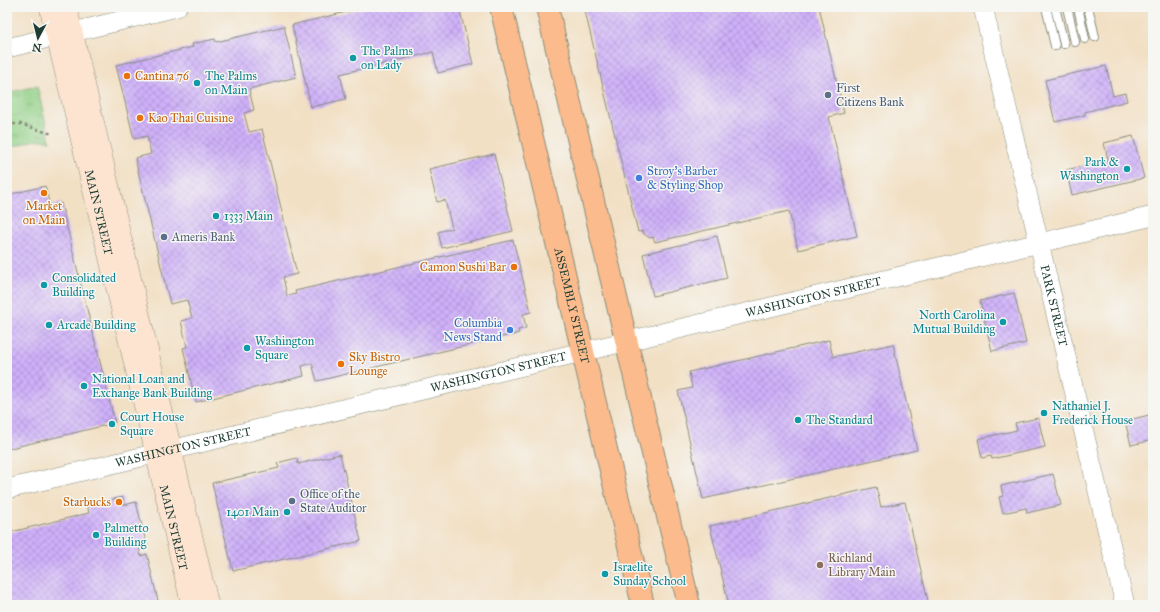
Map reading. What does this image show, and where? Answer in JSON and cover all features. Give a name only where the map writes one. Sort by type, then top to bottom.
[{"type":"main road","name":"MAIN STREET","points":[[50,7],[65,34]]},
{"type":"main road","name":"MAIN STREET","points":[[66,7],[65,34],[164,452],[208,605]]},
{"type":"main road","name":"ASSEMBLY STREET","points":[[501,7],[643,605]]},
{"type":"main road","points":[[547,7],[689,605]]},
{"type":"main road","name":"MAIN STREET","points":[[164,452],[192,605]]},
{"type":"street","points":[[7,48],[177,7]]},
{"type":"street","name":"PARK STREET","points":[[983,7],[1125,605]]},
{"type":"street","name":"WASHINGTON STREET","points":[[7,489],[1153,216]]},
{"type":"lane","points":[[1046,7],[1055,46]]},
{"type":"lane","points":[[1055,7],[1064,44]]},
{"type":"lane","points":[[1067,7],[1075,42]]},
{"type":"lane","points":[[1078,7],[1085,39]]},
{"type":"lane","points":[[1088,7],[1095,37]]},
{"type":"path","points":[[7,124],[21,124],[44,132],[53,133]]},
{"type":"green space","points":[[37,86],[50,141],[37,140],[7,147],[7,93]]},
{"type":"building","name":"The Palms on Lady","points":[[367,7],[459,7],[473,64],[438,73],[433,52],[340,74],[346,99],[311,107],[292,25]]},
{"type":"building","points":[[584,7],[819,7],[844,113],[829,117],[857,236],[798,250],[789,211],[655,242],[653,237],[650,238],[644,234],[643,231],[638,232]]},
{"type":"building","points":[[284,26],[296,77],[249,89],[254,110],[244,113],[249,132],[262,129],[297,274],[283,277],[287,296],[296,294],[295,291],[513,240],[531,312],[523,314],[526,328],[518,330],[519,333],[317,381],[312,363],[302,366],[304,376],[196,402],[183,348],[187,347],[181,321],[192,318],[187,300],[170,304],[135,158],[151,154],[147,136],[134,139],[116,65],[193,47],[192,44],[215,39],[216,42]]},
{"type":"building","points":[[1106,66],[1113,96],[1125,93],[1127,101],[1085,112],[1085,115],[1055,122],[1045,80]]},
{"type":"building","points":[[1133,136],[1144,178],[1072,195],[1066,170],[1108,160],[1104,143]]},
{"type":"building","points":[[494,154],[513,231],[442,248],[438,232],[452,228],[445,200],[437,202],[429,169]]},
{"type":"building","points":[[45,186],[50,206],[61,203],[115,423],[7,449],[7,195]]},
{"type":"building","points":[[717,236],[727,278],[653,296],[643,254]]},
{"type":"building","name":"North Carolina Mutual Building","points":[[1014,293],[1026,343],[992,351],[980,301]]},
{"type":"building","name":"The Standard","points":[[829,340],[833,357],[893,344],[917,450],[703,499],[678,391],[692,388],[689,372]]},
{"type":"building","points":[[1153,414],[1153,440],[1131,445],[1125,421]]},
{"type":"building","points":[[1038,418],[1045,447],[992,459],[991,456],[982,458],[978,439],[1017,430],[1015,423]]},
{"type":"building","name":"1401 Main","points":[[340,454],[361,541],[233,571],[212,483],[279,468],[277,463],[297,458],[298,464]]},
{"type":"building","points":[[1053,474],[1061,505],[1027,513],[1026,508],[1003,513],[999,497],[1003,496],[1001,486]]},
{"type":"building","name":"Richland Library Main","points":[[876,487],[881,507],[905,502],[929,605],[729,605],[710,526]]},
{"type":"building","points":[[123,497],[124,505],[136,502],[147,546],[139,547],[141,556],[147,554],[159,605],[7,605],[7,533],[89,513],[87,505]]},
{"type":"building","points":[[1078,601],[1079,605],[1064,605],[1064,604]]},
{"type":"place","name":"The Palms on Lady","points":[[353,58]]},
{"type":"place","name":"Cantina 76","points":[[127,76]]},
{"type":"place","name":"The Palms on Main","points":[[197,83]]},
{"type":"place","name":"First Citizens Bank","points":[[828,95]]},
{"type":"place","name":"Kao Thai Cuisine","points":[[140,118]]},
{"type":"place","name":"Park & Washington","points":[[1127,169]]},
{"type":"place","name":"Stroy's Barber & Styling Shop","points":[[639,178]]},
{"type":"place","name":"Market on Main","points":[[44,193]]},
{"type":"place","name":"1333 Main","points":[[216,216]]},
{"type":"place","name":"Ameris Bank","points":[[164,237]]},
{"type":"place","name":"Camon Sushi Bar","points":[[514,267]]},
{"type":"place","name":"Consolidated Building","points":[[44,285]]},
{"type":"place","name":"North Carolina Mutual Building","points":[[1003,322]]},
{"type":"place","name":"Arcade Building","points":[[49,325]]},
{"type":"place","name":"Columbia News Stand","points":[[510,330]]},
{"type":"place","name":"Washington Square","points":[[247,348]]},
{"type":"place","name":"Sky Bistro Lounge","points":[[341,364]]},
{"type":"place","name":"National Loan and Exchange Bank Building","points":[[84,386]]},
{"type":"place","name":"Nathaniel J. Frederick House","points":[[1044,413]]},
{"type":"place","name":"The Standard","points":[[798,420]]},
{"type":"place","name":"Court House Square","points":[[112,424]]},
{"type":"place","name":"Office of the State Auditor","points":[[292,501]]},
{"type":"place","name":"Starbucks","points":[[119,502]]},
{"type":"place","name":"1401 Main","points":[[287,512]]},
{"type":"place","name":"Palmetto Building","points":[[96,535]]},
{"type":"place","name":"Richland Library Main","points":[[820,565]]},
{"type":"place","name":"Israelite Sunday School","points":[[605,574]]}]
